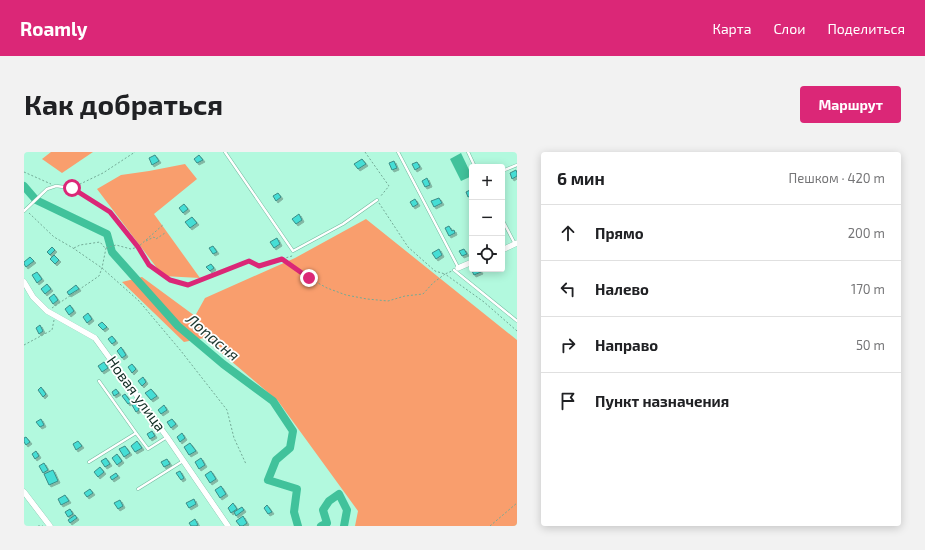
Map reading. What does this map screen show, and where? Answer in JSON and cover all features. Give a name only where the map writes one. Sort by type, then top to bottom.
[{"type":"street","points":[[505,249],[516,244]]},
{"type":"street","points":[[456,269],[469,263]]},
{"type":"street","name":"Новая улица","points":[[24,282],[33,296],[46,311],[95,338],[167,437],[228,526]]},
{"type":"street","points":[[24,492],[50,526]]},
{"type":"lane","points":[[225,152],[293,251],[343,224],[377,200]]},
{"type":"lane","points":[[398,152],[456,269],[517,321]]},
{"type":"lane","points":[[468,152],[474,164]]},
{"type":"lane","points":[[505,170],[517,165]]},
{"type":"lane","points":[[26,209],[47,189],[56,186],[72,188]]},
{"type":"lane","points":[[505,224],[516,244]]},
{"type":"lane","points":[[99,381],[148,449],[167,437]]},
{"type":"lane","points":[[89,462],[136,432]]},
{"type":"lane","points":[[138,489],[183,460]]},
{"type":"path","points":[[72,188],[103,173],[135,152]]},
{"type":"path","points":[[365,152],[388,186],[377,200],[408,247],[435,271],[445,274],[484,302],[517,331]]},
{"type":"path","points":[[24,172],[56,186]]},
{"type":"path","points":[[72,188],[110,212],[138,247],[149,265],[170,280],[188,285],[249,261],[259,266],[292,256],[293,251]]},
{"type":"path","points":[[26,209],[54,237],[102,268],[139,301],[181,351],[227,410],[234,438],[246,464]]},
{"type":"path","points":[[106,248],[116,245],[132,249],[138,247],[164,224]]},
{"type":"path","points":[[144,242],[154,237],[156,239],[165,233]]},
{"type":"path","points":[[73,248],[80,245],[100,242],[106,248]]},
{"type":"path","points":[[46,311],[98,276],[102,268],[106,248]]},
{"type":"path","points":[[282,259],[309,278],[327,288],[346,295],[388,301],[405,296],[423,294],[433,283],[445,274],[456,269]]},
{"type":"path","points":[[24,346],[52,330],[56,316]]},
{"type":"path","points":[[490,526],[517,504]]},
{"type":"shaded area","points":[[51,152],[93,152],[62,173],[42,159]]},
{"type":"shaded area","points":[[461,153],[469,170],[469,177],[461,181],[450,159]]},
{"type":"shaded area","points":[[185,164],[197,179],[154,214],[200,278],[163,276],[97,189],[121,175]]},
{"type":"shaded area","points":[[366,219],[517,340],[517,526],[355,526],[358,511],[278,401],[204,338],[184,342],[122,282],[142,277],[195,316],[205,298],[295,258]]},
{"type":"building","points":[[155,155],[159,161],[152,165],[149,158]]},
{"type":"building","points":[[199,155],[203,160],[197,163],[194,159]]},
{"type":"building","points":[[362,159],[366,164],[358,169],[354,164]]},
{"type":"building","points":[[394,161],[397,168],[392,170],[389,163]]},
{"type":"building","points":[[417,162],[420,167],[415,170],[412,164]]},
{"type":"building","points":[[516,170],[517,176],[512,179],[510,173]]},
{"type":"building","points":[[427,178],[430,185],[425,187],[422,181]]},
{"type":"building","points":[[469,190],[469,196],[468,197],[466,192]]},
{"type":"building","points":[[278,193],[281,197],[276,201],[273,196]]},
{"type":"building","points":[[439,198],[442,203],[434,207],[431,201]]},
{"type":"building","points":[[415,199],[418,204],[413,207],[410,202]]},
{"type":"building","points":[[184,204],[188,209],[183,213],[179,208]]},
{"type":"building","points":[[299,214],[302,220],[296,224],[292,219]]},
{"type":"building","points":[[192,217],[197,223],[190,228],[185,222]]},
{"type":"building","points":[[449,226],[455,233],[449,236],[445,228]]},
{"type":"building","points":[[277,238],[280,244],[274,248],[270,242]]},
{"type":"building","points":[[213,246],[217,252],[213,254],[209,248]]},
{"type":"building","points":[[52,247],[55,250],[50,255],[47,252]]},
{"type":"building","points":[[439,249],[442,255],[436,259],[432,253]]},
{"type":"building","points":[[464,249],[467,254],[462,256],[459,251]]},
{"type":"building","points":[[54,255],[59,260],[55,264],[50,259]]},
{"type":"building","points":[[30,257],[34,261],[26,267],[24,262]]},
{"type":"building","points":[[211,264],[214,268],[210,271],[206,267]]},
{"type":"building","points":[[37,272],[42,279],[37,283],[32,275]]},
{"type":"building","points":[[472,272],[481,272],[474,275]]},
{"type":"building","points":[[47,284],[51,289],[45,294],[41,289]]},
{"type":"building","points":[[76,285],[79,289],[69,295],[67,292]]},
{"type":"building","points":[[54,294],[58,300],[53,304],[49,298]]},
{"type":"building","points":[[70,305],[74,311],[69,315],[65,309]]},
{"type":"building","points":[[88,313],[92,319],[87,323],[83,317]]},
{"type":"building","points":[[102,322],[107,327],[103,330],[98,325]]},
{"type":"building","points":[[40,325],[43,331],[39,334],[36,328]]},
{"type":"building","points":[[112,336],[116,341],[112,344],[108,339]]},
{"type":"building","points":[[121,347],[126,355],[122,358],[117,351]]},
{"type":"building","points":[[104,362],[108,368],[102,372],[98,366]]},
{"type":"building","points":[[132,364],[136,369],[132,373],[128,367]]},
{"type":"building","points":[[143,377],[146,382],[142,386],[138,381]]},
{"type":"building","points":[[41,387],[46,394],[43,397],[38,390]]},
{"type":"building","points":[[116,389],[119,393],[114,396],[112,392]]},
{"type":"building","points":[[151,389],[157,396],[151,400],[145,393]]},
{"type":"building","points":[[125,394],[131,402],[128,404],[122,396]]},
{"type":"building","points":[[136,403],[139,410],[136,412],[132,405]]},
{"type":"building","points":[[164,405],[167,410],[161,414],[158,410]]},
{"type":"building","points":[[41,419],[44,425],[40,427],[36,422]]},
{"type":"building","points":[[172,419],[176,424],[171,428],[167,422]]},
{"type":"building","points":[[152,431],[155,436],[150,439],[147,434]]},
{"type":"building","points":[[182,433],[185,438],[180,442],[177,437]]},
{"type":"building","points":[[26,437],[30,442],[26,445],[24,438]]},
{"type":"building","points":[[78,441],[82,446],[76,450],[73,444]]},
{"type":"building","points":[[137,441],[142,448],[135,452],[131,446]]},
{"type":"building","points":[[190,443],[196,451],[189,455],[184,447]]},
{"type":"building","points":[[125,446],[130,453],[124,457],[119,449]]},
{"type":"building","points":[[36,451],[39,456],[35,459],[32,454]]},
{"type":"building","points":[[117,454],[122,461],[117,465],[112,458]]},
{"type":"building","points":[[106,458],[110,464],[105,467],[101,461]]},
{"type":"building","points":[[201,458],[205,465],[199,469],[195,462]]},
{"type":"building","points":[[167,459],[170,464],[164,467],[161,462]]},
{"type":"building","points":[[44,463],[48,470],[43,473],[39,466]]},
{"type":"building","points":[[100,467],[104,472],[98,477],[94,472]]},
{"type":"building","points":[[53,470],[58,481],[49,485],[44,474]]},
{"type":"building","points":[[180,471],[184,478],[181,480],[176,473]]},
{"type":"building","points":[[211,471],[216,479],[210,483],[205,475]]},
{"type":"building","points":[[116,473],[118,476],[112,480],[110,477]]},
{"type":"building","points":[[221,486],[226,494],[220,498],[215,490]]},
{"type":"building","points":[[90,489],[93,493],[87,497],[84,493]]},
{"type":"building","points":[[65,495],[69,501],[61,505],[58,499]]},
{"type":"building","points":[[194,499],[196,504],[189,508],[186,503]]},
{"type":"building","points":[[120,500],[123,506],[118,509],[114,503]]},
{"type":"building","points":[[233,503],[237,509],[231,513],[228,508]]},
{"type":"building","points":[[267,505],[272,512],[268,514],[264,508]]},
{"type":"building","points":[[242,507],[244,510],[236,516],[234,512]]},
{"type":"building","points":[[70,509],[73,514],[68,517],[65,512]]},
{"type":"building","points":[[75,515],[77,518],[70,523],[68,520]]},
{"type":"building","points":[[243,516],[247,523],[240,526],[236,521]]},
{"type":"building","points":[[195,519],[198,525],[191,526],[189,523]]},
{"type":"waterway","name":"Лопасня","points":[[24,186],[36,200],[107,234],[112,252],[178,326],[223,364],[273,401],[293,431],[290,448],[276,460],[268,480],[297,489],[294,512],[298,526]]},
{"type":"waterway","name":"Лопасня","points":[[321,526],[327,523],[323,510],[329,501],[339,494],[347,510],[344,526]]},
{"type":"route","points":[[72,188],[110,212],[138,247],[149,265],[170,280],[188,285],[249,261],[259,266],[282,259],[309,278]]}]
